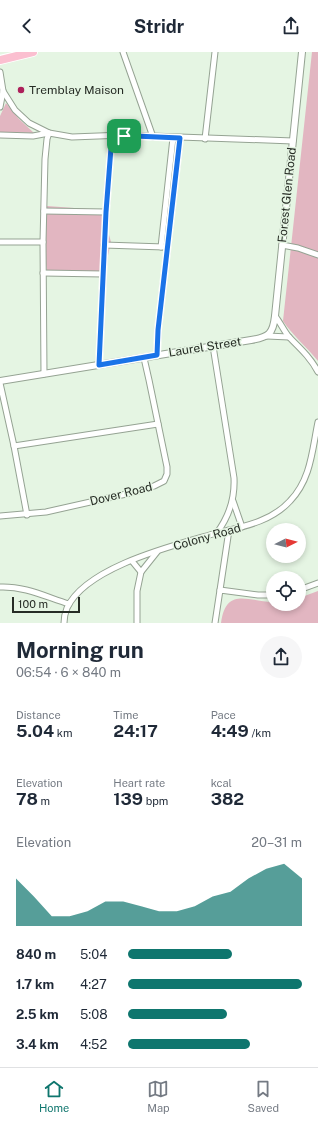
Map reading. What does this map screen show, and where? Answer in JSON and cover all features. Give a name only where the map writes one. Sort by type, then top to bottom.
[{"type":"main road","points":[[0,60],[18,54],[34,52]]},
{"type":"street","points":[[123,52],[153,137]]},
{"type":"street","points":[[204,139],[215,52]]},
{"type":"street","name":"Forest Glen Road","points":[[267,336],[274,326],[302,52]]},
{"type":"street","points":[[0,72],[3,91],[0,107]]},
{"type":"street","points":[[3,91],[15,110],[24,119],[34,126],[49,133],[72,136],[112,135],[293,141]]},
{"type":"street","points":[[0,135],[33,136],[49,133]]},
{"type":"street","points":[[44,374],[43,242],[47,139],[49,133]]},
{"type":"street","points":[[99,365],[104,245],[112,135]]},
{"type":"street","points":[[161,247],[173,138]]},
{"type":"street","points":[[157,355],[158,330],[180,138]]},
{"type":"street","points":[[44,211],[106,212]]},
{"type":"street","points":[[0,242],[43,242]]},
{"type":"street","points":[[104,245],[167,248]]},
{"type":"street","points":[[282,245],[291,246],[318,255]]},
{"type":"street","points":[[43,273],[103,274]]},
{"type":"street","points":[[275,316],[289,337],[314,364],[318,372]]},
{"type":"street","points":[[267,336],[289,337]]},
{"type":"street","name":"Laurel Street","points":[[0,382],[267,336]]},
{"type":"street","points":[[213,346],[234,478],[233,500],[224,523],[216,534]]},
{"type":"street","name":"Dover Road","points":[[0,516],[27,515],[46,512],[135,492],[160,484],[165,479],[167,471],[144,358]]},
{"type":"street","points":[[0,382],[27,515]]},
{"type":"street","name":"Colony Road","points":[[64,623],[65,612],[77,594],[90,582],[105,573],[159,551],[260,521],[286,505],[294,496],[305,478],[311,462],[318,422]]},
{"type":"street","points":[[14,446],[158,424]]},
{"type":"street","points":[[233,500],[242,527]]},
{"type":"street","points":[[215,623],[230,530]]},
{"type":"street","points":[[137,623],[137,591],[141,572],[159,551]]},
{"type":"street","points":[[132,561],[141,572]]},
{"type":"street","points":[[306,587],[318,583]]},
{"type":"street","points":[[0,587],[14,587],[29,590],[69,604]]},
{"type":"street","points":[[220,590],[266,595]]},
{"type":"shaded area","points":[[312,52],[318,52],[318,361],[291,332],[283,321]]},
{"type":"shaded area","points":[[6,103],[19,119],[34,133],[0,132],[0,116]]},
{"type":"shaded area","points":[[47,206],[102,210],[111,242],[104,273],[47,272],[42,232]]},
{"type":"shaded area","points":[[318,591],[318,623],[221,623],[228,604],[233,600],[246,599],[266,601],[266,611],[306,611],[306,595]]},
{"type":"place","name":"Tremblay Maison","points":[[21,90]]},
{"type":"route","points":[[112,135],[124,136],[180,138],[158,330],[157,355],[99,365],[111,138],[112,135]]}]
